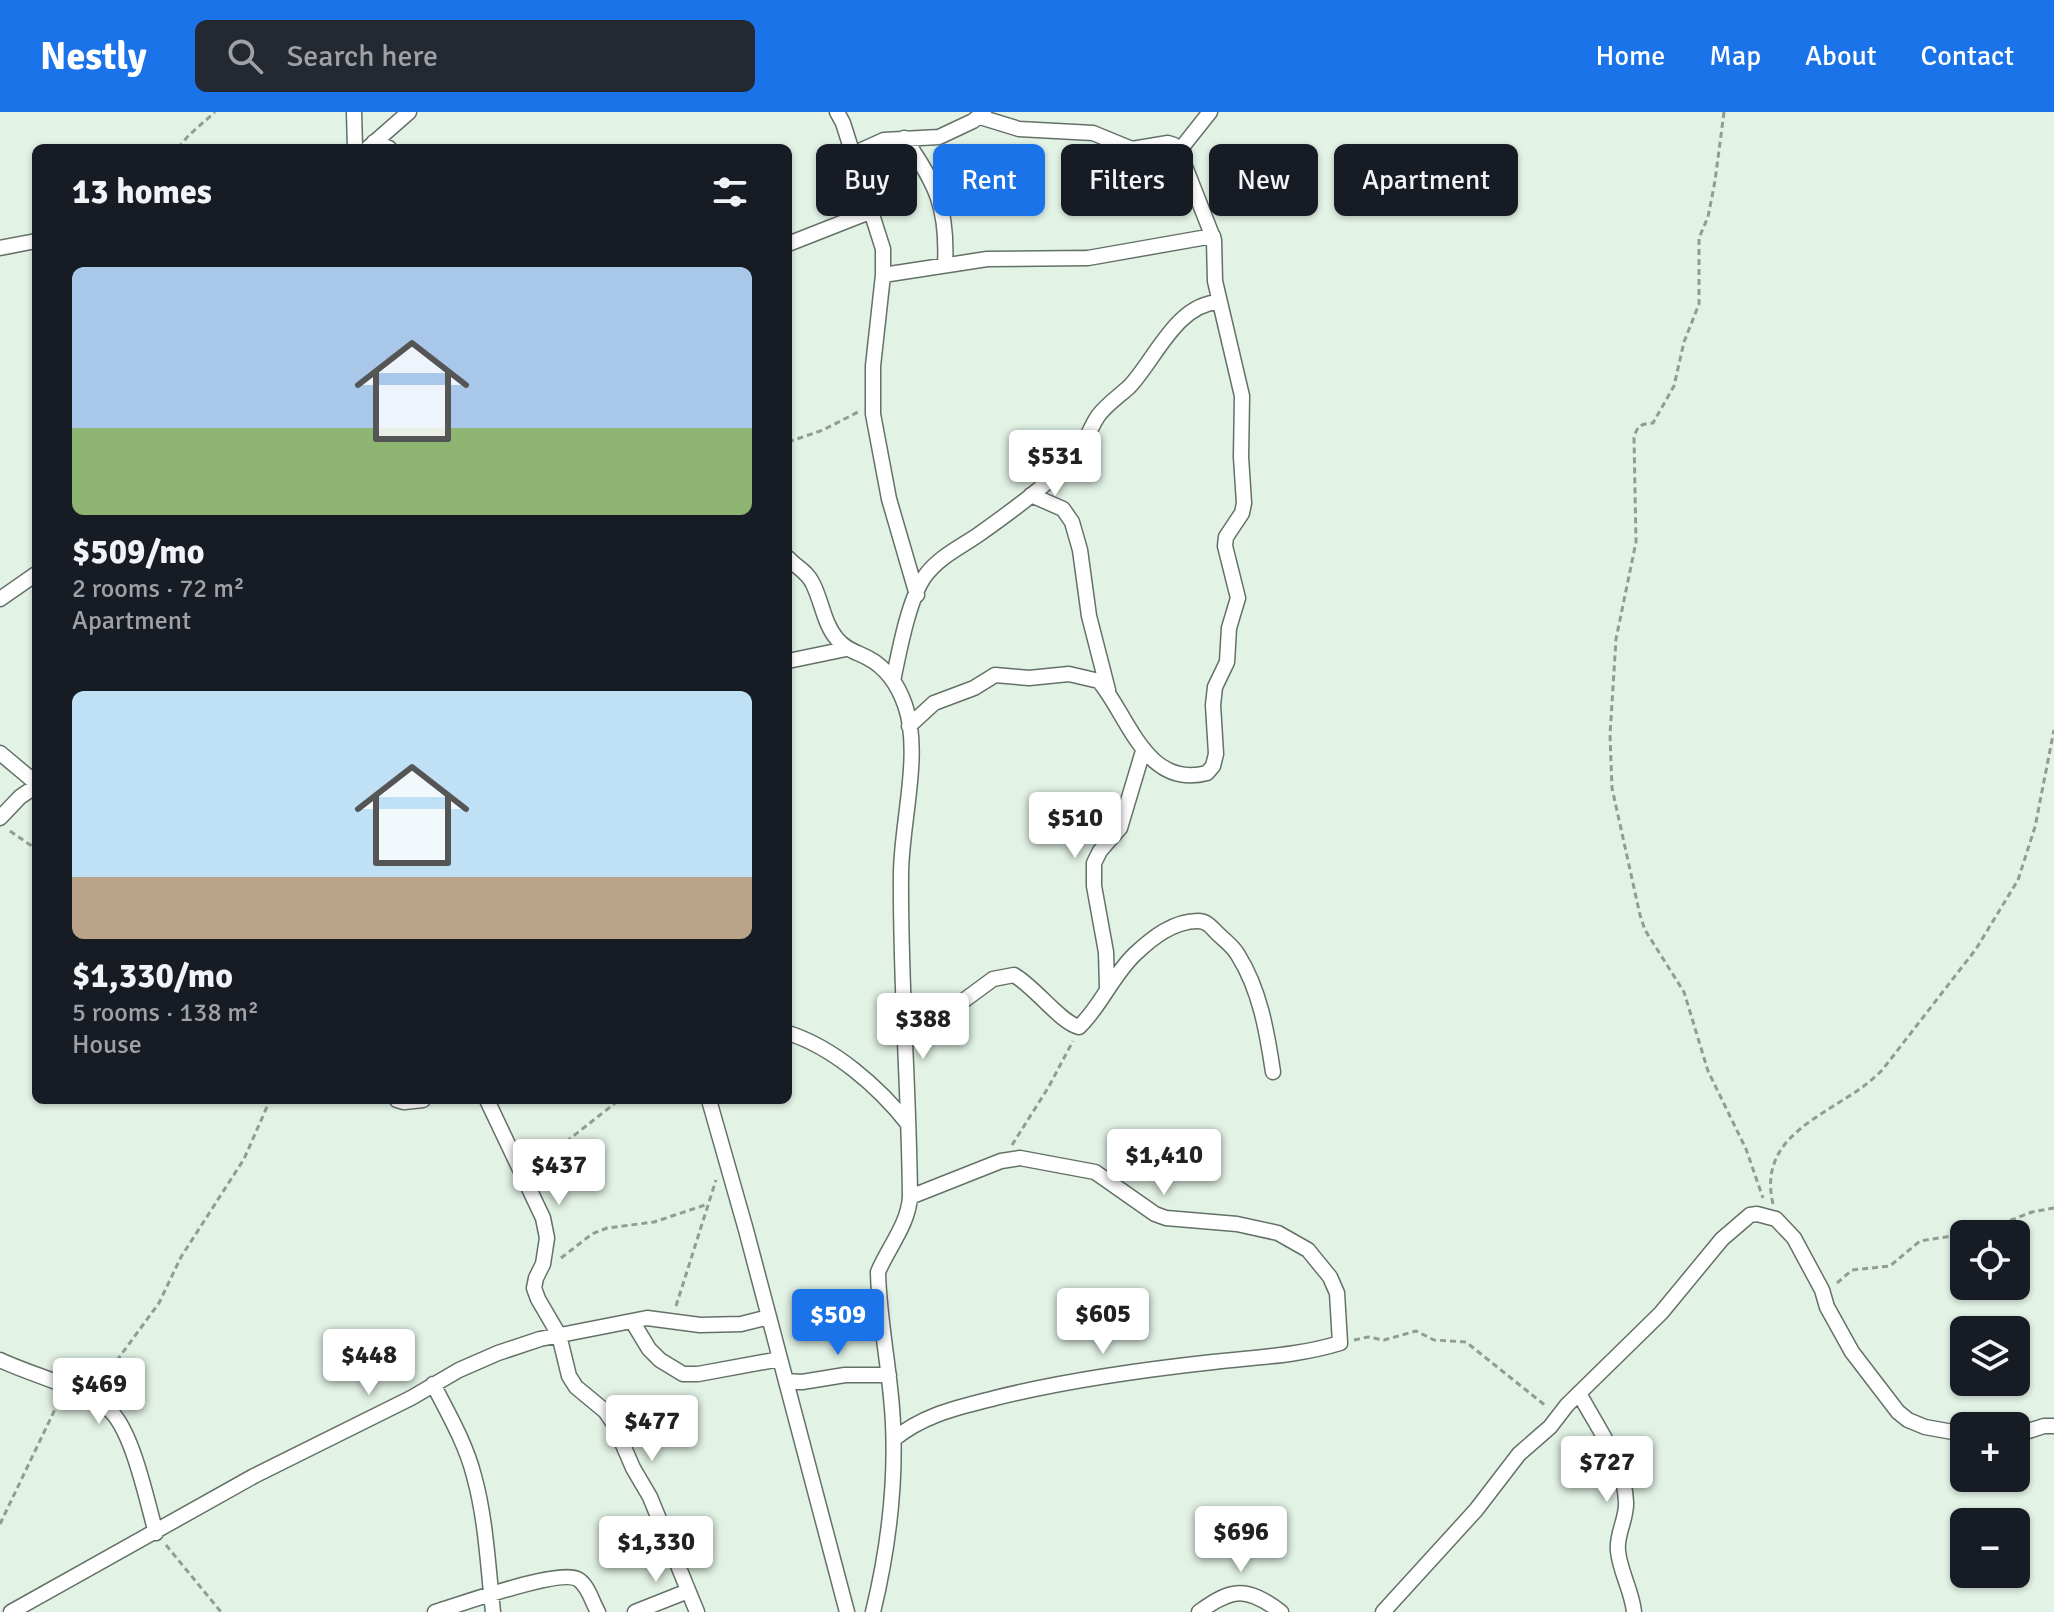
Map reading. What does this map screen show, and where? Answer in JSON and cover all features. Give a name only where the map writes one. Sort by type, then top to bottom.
[{"type":"street","points":[[354,112],[355,144]]},
{"type":"street","points":[[372,144],[409,112]]},
{"type":"street","points":[[837,112],[849,144]]},
{"type":"street","points":[[1185,144],[1210,112]]},
{"type":"street","points":[[875,144],[884,140],[939,137],[982,114],[1019,129],[1093,133],[1116,144]]},
{"type":"street","points":[[904,138],[928,173],[940,202],[946,229],[945,265]]},
{"type":"street","points":[[909,726],[934,703],[974,688],[995,675],[1029,678],[1069,674],[1099,681],[1143,751],[1160,765],[1175,773],[1188,775],[1207,773],[1213,766],[1216,754],[1215,687],[1227,662],[1229,628],[1238,598],[1226,556],[1226,537],[1242,513],[1242,396],[1213,270],[1213,236],[1193,186]]},
{"type":"street","points":[[792,242],[859,216]]},
{"type":"street","points":[[873,216],[883,249],[873,366],[878,451],[917,595]]},
{"type":"street","points":[[883,275],[1001,258],[1088,258],[1213,236]]},
{"type":"street","points":[[0,248],[32,242]]},
{"type":"street","points":[[893,681],[901,641],[922,579],[936,561],[1005,516],[1077,453],[1104,408],[1130,386],[1149,358],[1190,312],[1206,302],[1219,302]]},
{"type":"street","points":[[1031,495],[1063,509],[1072,522],[1080,550],[1089,616],[1108,692]]},
{"type":"street","points":[[792,561],[813,583],[836,638],[846,649],[884,669],[893,681],[906,707],[909,726],[911,775],[901,869],[902,1011],[910,1197],[905,1225],[886,1253],[878,1272],[894,1439],[894,1486],[889,1531],[873,1612]]},
{"type":"street","points":[[0,599],[32,577]]},
{"type":"street","points":[[792,660],[846,649]]},
{"type":"street","points":[[1107,987],[1108,969],[1094,886],[1094,863],[1120,828],[1143,751]]},
{"type":"street","points":[[0,753],[32,781]]},
{"type":"street","points":[[0,818],[32,787]]},
{"type":"street","points":[[902,1011],[955,1007],[993,979],[1014,975],[1039,993],[1067,1022],[1079,1027],[1137,952],[1173,926],[1200,921],[1210,925],[1238,954],[1266,1026],[1273,1072]]},
{"type":"street","points":[[792,1035],[813,1043],[867,1079],[882,1091],[908,1124]]},
{"type":"street","points":[[489,1104],[543,1218],[547,1238],[543,1264],[534,1288],[559,1335],[569,1376],[576,1387],[605,1411],[614,1424],[625,1453],[650,1497],[697,1612]]},
{"type":"street","points":[[710,1104],[847,1612]]},
{"type":"street","points":[[894,1439],[915,1422],[937,1413],[1041,1386],[1109,1374],[1303,1354],[1340,1343],[1337,1293],[1330,1277],[1308,1250],[1290,1237],[1251,1226],[1166,1218],[1155,1214],[1111,1181],[1083,1168],[1020,1158],[1001,1161],[910,1197]]},
{"type":"street","points":[[1383,1612],[1476,1510],[1519,1454],[1550,1427],[1579,1393],[1661,1313],[1722,1239],[1750,1215],[1772,1218],[1789,1231],[1805,1254],[1827,1307],[1852,1352],[1898,1412],[1925,1427],[1950,1431]]},
{"type":"street","points":[[11,1612],[254,1476],[498,1353],[559,1335],[647,1318],[700,1325],[741,1324],[769,1317]]},
{"type":"street","points":[[632,1321],[649,1349],[683,1374],[780,1359]]},
{"type":"street","points":[[0,1360],[109,1408],[128,1437],[156,1533]]},
{"type":"street","points":[[786,1381],[802,1382],[845,1375],[889,1375]]},
{"type":"street","points":[[433,1384],[474,1472],[493,1612]]},
{"type":"street","points":[[1579,1393],[1622,1477],[1626,1505],[1617,1543],[1634,1612]]},
{"type":"street","points":[[2030,1432],[2054,1426]]},
{"type":"street","points":[[435,1612],[561,1576],[577,1577],[598,1612]]},
{"type":"street","points":[[635,1612],[688,1591]]},
{"type":"street","points":[[1199,1612],[1228,1593],[1250,1595],[1281,1612]]},
{"type":"path","points":[[182,144],[215,112]]},
{"type":"path","points":[[1724,112],[1713,193],[1699,238],[1699,304],[1667,401],[1653,423],[1637,428],[1634,438],[1636,542],[1616,639],[1610,735],[1612,788],[1645,930],[1684,992],[1708,1071],[1746,1149],[1772,1218]]},
{"type":"path","points":[[792,441],[823,430],[873,405]]},
{"type":"path","points":[[1772,1218],[1769,1188],[1775,1162],[1786,1141],[1803,1125],[1872,1081],[1883,1069],[1976,949],[2011,895],[2035,827],[2054,730]]},
{"type":"path","points":[[0,825],[32,846]]},
{"type":"path","points":[[1001,1161],[1067,1056],[1079,1027]]},
{"type":"path","points":[[90,1398],[159,1303],[181,1257],[244,1159],[268,1104]]},
{"type":"path","points":[[519,1167],[548,1156],[614,1104]]},
{"type":"path","points":[[672,1319],[724,1153]]},
{"type":"path","points":[[543,1264],[564,1256],[592,1234],[607,1228],[654,1222],[708,1204]]},
{"type":"path","points":[[1827,1307],[1835,1296],[1835,1286],[1852,1270],[1890,1266],[1920,1241],[1983,1231],[2032,1212],[2054,1208]]},
{"type":"path","points":[[1340,1343],[1368,1337],[1384,1340],[1416,1331],[1434,1340],[1466,1342],[1559,1415]]},
{"type":"path","points":[[0,1524],[47,1421],[67,1388]]},
{"type":"path","points":[[156,1533],[221,1612]]}]
